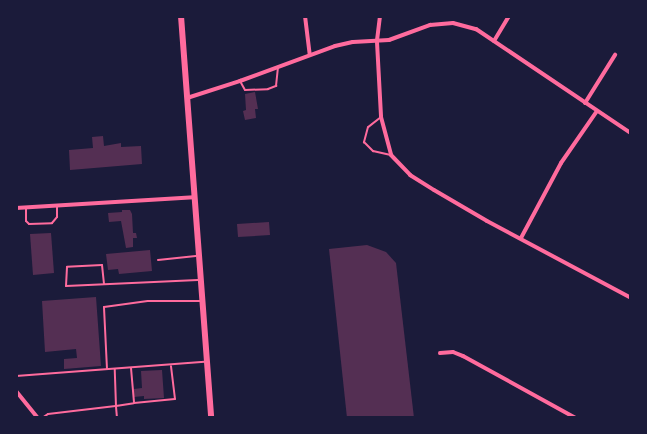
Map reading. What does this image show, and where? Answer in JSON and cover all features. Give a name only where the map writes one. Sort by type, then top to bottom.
[{"type":"main road","points":[[181,16],[211,418]]},
{"type":"street","points":[[305,16],[310,54]]},
{"type":"street","points":[[380,16],[377,42],[381,117],[391,155],[418,180],[487,221],[631,298]]},
{"type":"street","points":[[494,41],[509,16]]},
{"type":"street","points":[[187,98],[278,68],[310,54],[353,42],[377,42],[446,22],[471,27],[631,133]]},
{"type":"street","points":[[585,103],[615,55]]},
{"type":"street","points":[[521,238],[561,163],[597,111]]},
{"type":"street","points":[[16,208],[194,197]]},
{"type":"street","points":[[440,353],[453,352],[463,356],[576,418]]},
{"type":"street","points":[[16,391],[40,418]]},
{"type":"lane","points":[[240,81],[245,90],[268,90],[276,86],[278,68]]},
{"type":"lane","points":[[381,117],[368,127],[364,142],[373,151],[391,155]]},
{"type":"lane","points":[[26,208],[26,221],[29,224],[54,221],[57,217],[57,206]]},
{"type":"lane","points":[[158,260],[198,256]]},
{"type":"lane","points":[[104,284],[102,265],[67,267],[66,286],[200,280]]},
{"type":"lane","points":[[107,369],[104,307],[148,301],[202,301]]},
{"type":"lane","points":[[16,376],[206,362]]},
{"type":"lane","points":[[40,418],[48,414],[175,399],[171,365]]},
{"type":"lane","points":[[131,368],[134,403]]},
{"type":"lane","points":[[115,369],[117,418]]},
{"type":"building","points":[[255,92],[258,109],[255,109],[256,118],[245,120],[243,111],[246,110],[245,94]]},
{"type":"building","points":[[103,136],[104,146],[121,143],[121,147],[141,146],[142,164],[70,170],[69,150],[93,148],[92,137]]},
{"type":"building","points":[[122,210],[130,210],[132,214],[133,233],[136,233],[137,238],[133,238],[133,247],[126,248],[121,221],[109,222],[108,213],[122,212]]},
{"type":"building","points":[[269,222],[270,235],[238,237],[237,224]]},
{"type":"building","points":[[51,233],[54,273],[33,275],[30,234]]},
{"type":"building","points":[[367,245],[386,252],[396,263],[414,418],[347,418],[329,249]]},
{"type":"building","points":[[150,250],[152,271],[119,274],[118,269],[108,270],[106,254]]},
{"type":"building","points":[[96,297],[101,366],[64,369],[64,359],[77,358],[76,349],[45,352],[42,301]]},
{"type":"building","points":[[162,370],[164,398],[144,399],[144,396],[134,397],[134,389],[142,388],[141,371]]}]
